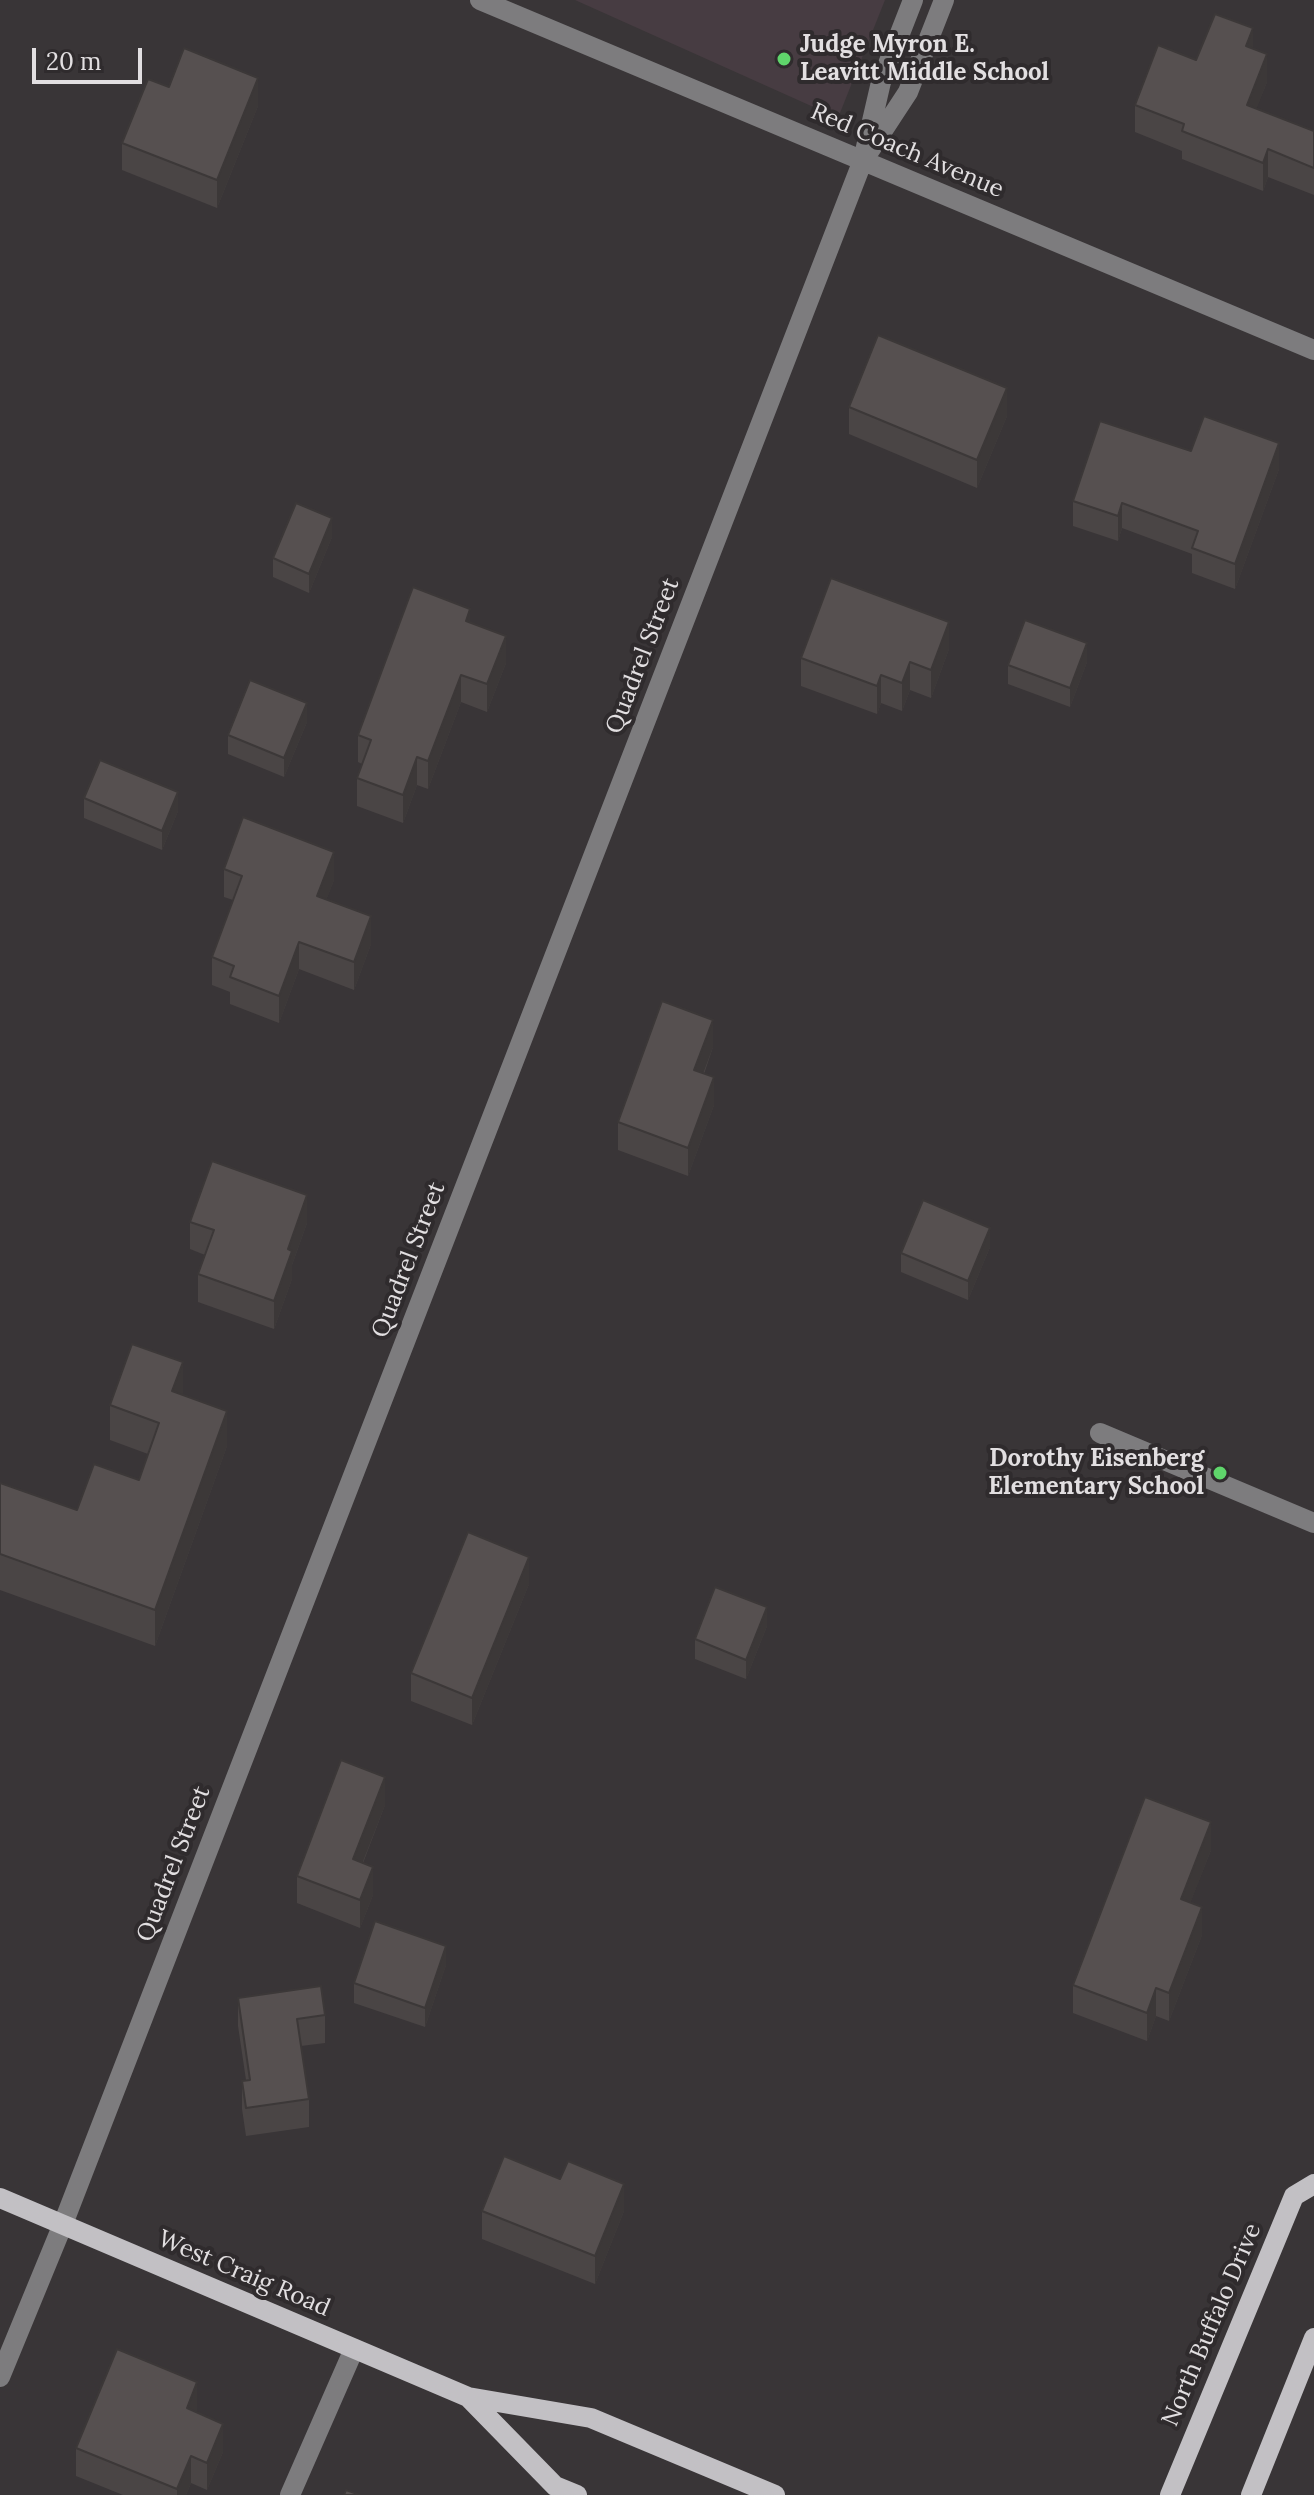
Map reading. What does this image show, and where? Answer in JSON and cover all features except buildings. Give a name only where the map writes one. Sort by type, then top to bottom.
[{"type":"main road","name":"North Buffalo Drive","points":[[1170,2495],[1294,2196],[1314,2184]]},
{"type":"main road","name":"West Craig Road","points":[[0,2198],[468,2397],[591,2418],[775,2495]]},
{"type":"main road","points":[[1251,2495],[1314,2338]]},
{"type":"main road","name":"West Craig Road","points":[[468,2397],[555,2486],[577,2495]]},
{"type":"street","name":"Red Coach Avenue","points":[[480,0],[1314,350]]},
{"type":"street","name":"Quadrel Street","points":[[0,2377],[63,2224],[863,160],[881,82],[913,0]]},
{"type":"street","name":"Quadrel Street","points":[[863,160],[908,92],[944,0]]},
{"type":"street","points":[[1100,1433],[1314,1523]]},
{"type":"street","points":[[290,2495],[354,2349]]},
{"type":"shaded area","name":"Judge Myron E. Leavitt Middle School","points":[[575,0],[885,0],[838,118]]},
{"type":"place","name":"Judge Myron E. Leavitt Middle School","points":[[784,59]]},
{"type":"place","name":"Dorothy Eisenberg Elementary School","points":[[1220,1473]]}]
